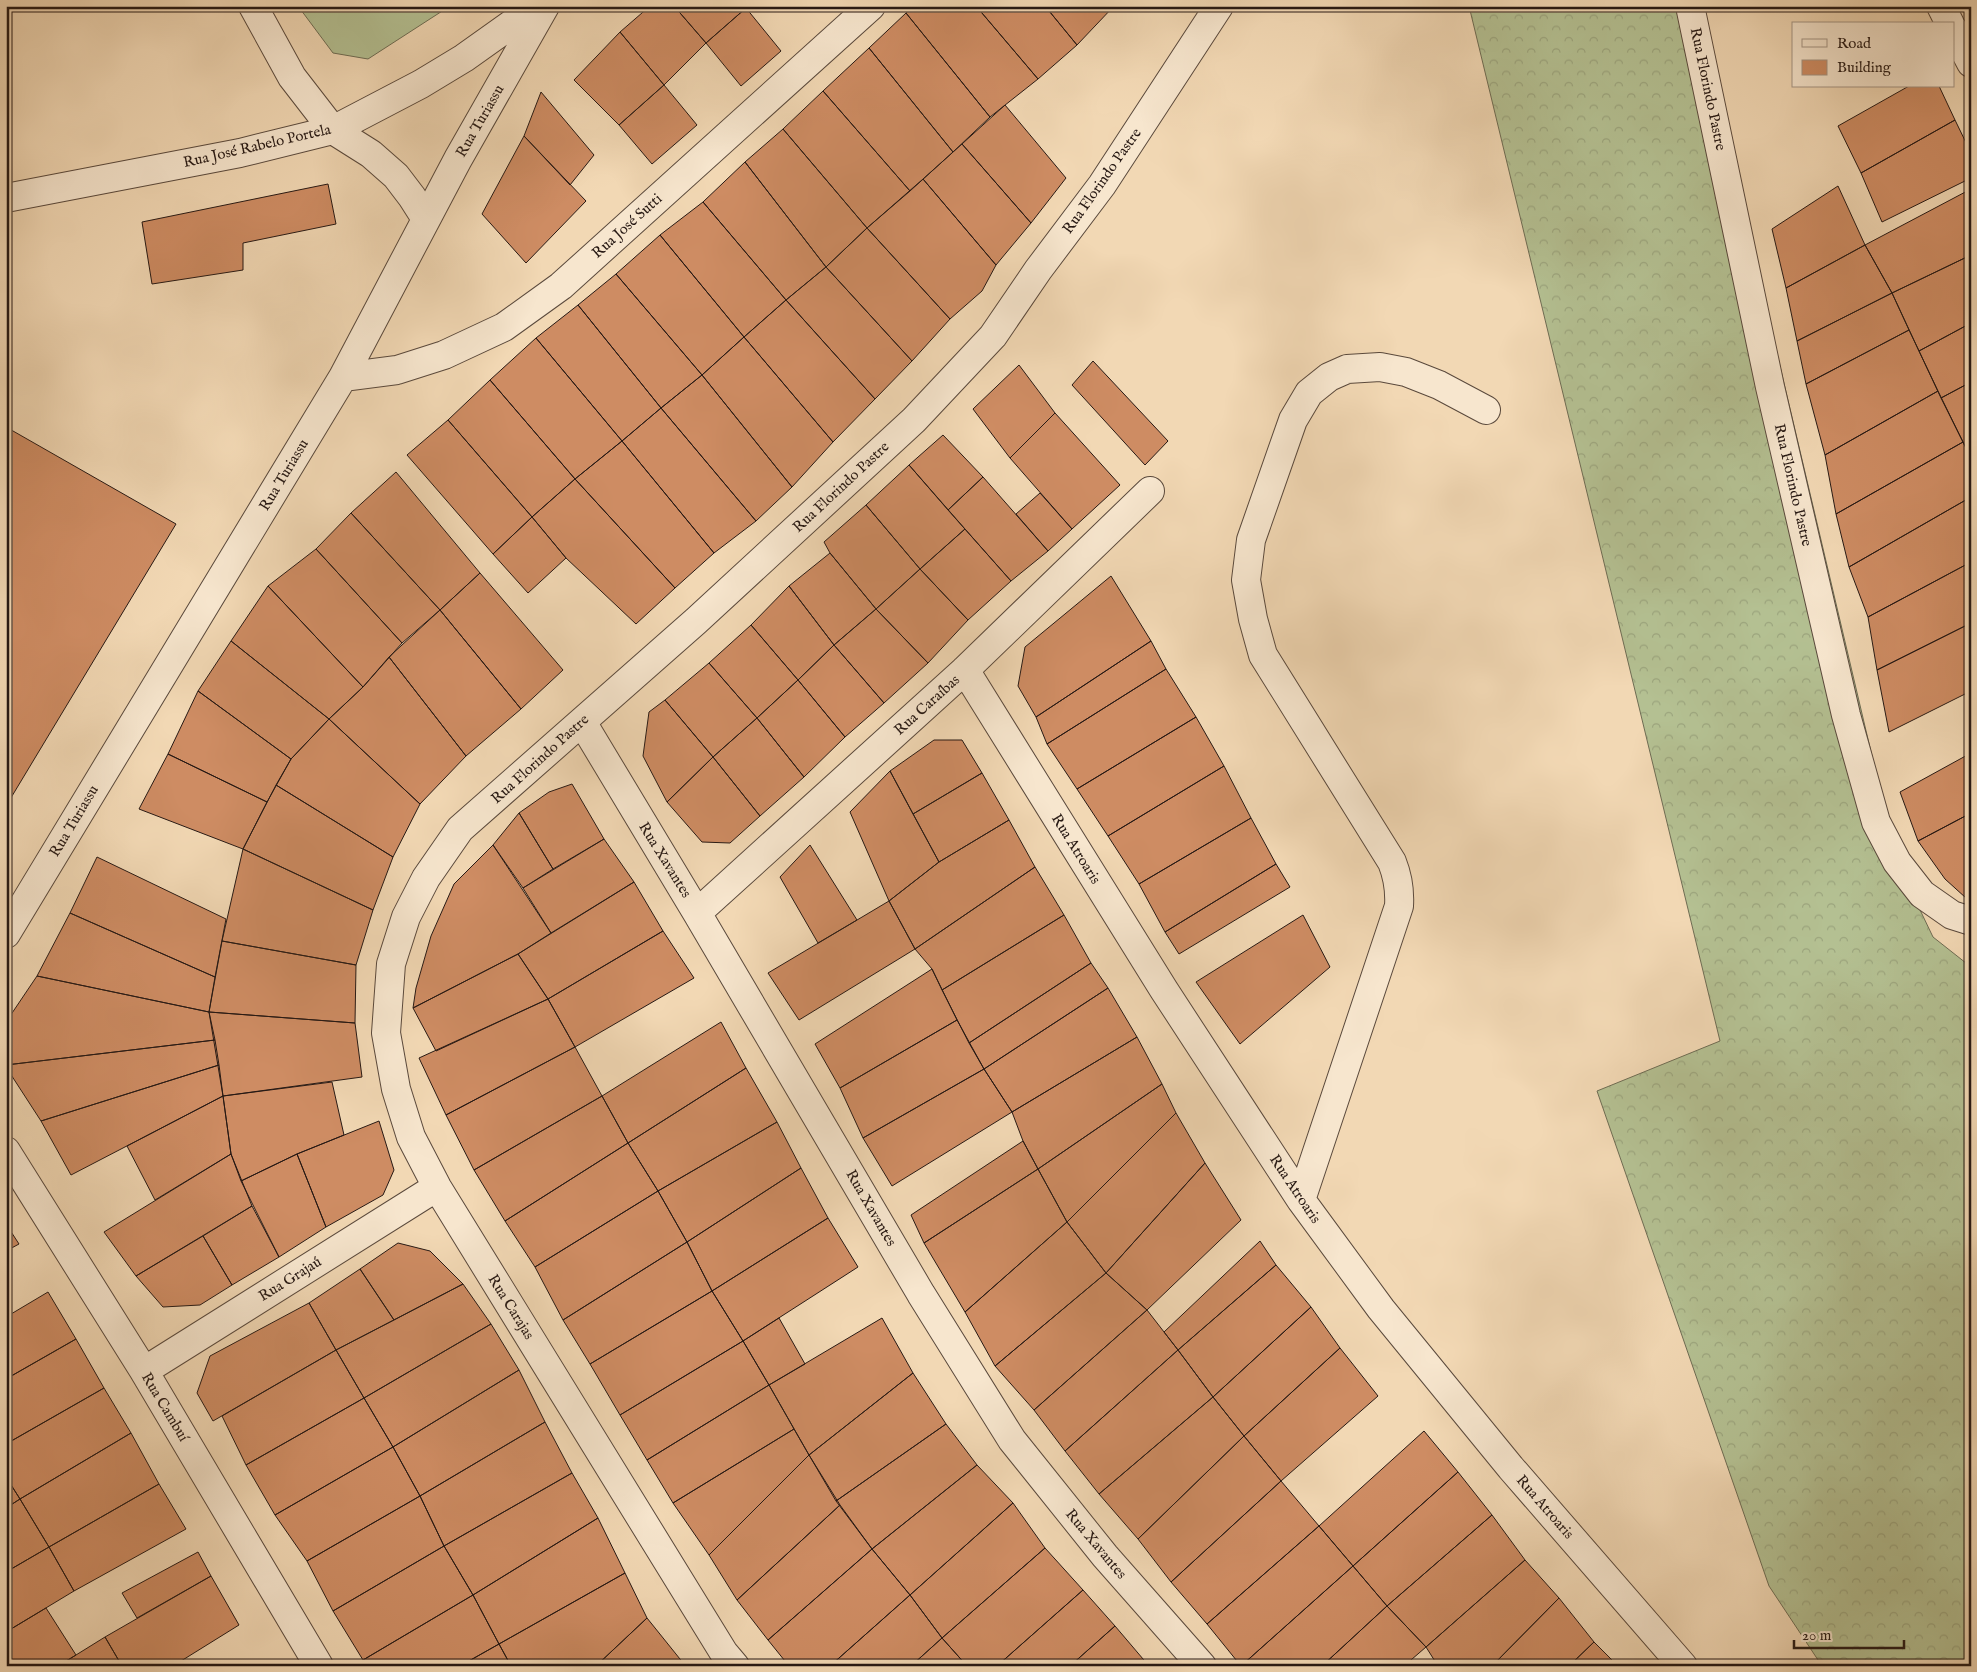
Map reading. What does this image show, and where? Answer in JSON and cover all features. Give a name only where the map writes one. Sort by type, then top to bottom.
[{"type":"street","points":[[253,6],[292,77],[333,130],[371,154],[396,176],[426,219]]},
{"type":"street","name":"Rua José Rabelo Portela","points":[[6,198],[240,153],[333,130],[421,84],[464,58],[537,6]]},
{"type":"street","name":"Rua Turiassu","points":[[6,934],[343,377],[426,219],[545,6]]},
{"type":"street","name":"Rua José Sutti","points":[[343,377],[397,370],[444,355],[504,328],[561,286],[871,6]]},
{"type":"street","name":"Rua Florindo Pastre","points":[[406,917],[426,878],[460,829],[696,621],[914,420],[993,336],[1038,270],[1102,185],[1219,6]]},
{"type":"street","name":"Rua Florindo Pastre","points":[[1690,6],[1770,387],[1846,715],[1876,822],[1897,862],[1922,894],[1952,915],[1971,921]]},
{"type":"street","points":[[1941,6],[1949,22]]},
{"type":"street","points":[[1954,31],[1971,63]]},
{"type":"street","points":[[1301,1200],[1398,906],[1400,890],[1392,862],[1263,655],[1253,619],[1246,580],[1251,540],[1293,420],[1309,393],[1329,376],[1347,369],[1380,367],[1406,372],[1439,385],[1486,410]]},
{"type":"street","name":"Rua Caraíbas","points":[[697,913],[965,670],[1150,491]]},
{"type":"street","name":"Rua Atroaris","points":[[965,670],[1164,990],[1301,1200],[1381,1309],[1499,1453],[1683,1666]]},
{"type":"street","name":"Rua Xavantes","points":[[582,722],[697,913],[921,1294],[1012,1440],[1105,1556],[1202,1666]]},
{"type":"street","name":"Rua Carajas","points":[[406,917],[391,964],[386,1033],[396,1089],[411,1138],[436,1187],[724,1653],[735,1666]]},
{"type":"street","name":"Rua Cambuí","points":[[6,1151],[144,1371],[320,1666]]},
{"type":"street","name":"Rua Grajaú","points":[[144,1371],[436,1187]]},
{"type":"green space","points":[[298,6],[450,6],[368,59],[333,53]]},
{"type":"green space","points":[[1469,6],[1695,6],[1897,862],[1933,937],[1971,967],[1971,1666],[1822,1666],[1769,1586],[1597,1091],[1720,1041]]},
{"type":"building","points":[[650,6],[674,6],[706,43],[664,85],[620,32]]},
{"type":"building","points":[[674,6],[745,6],[746,8],[706,43]]},
{"type":"building","points":[[914,6],[976,6],[1038,79],[990,117],[906,13]]},
{"type":"building","points":[[976,6],[1045,6],[1077,45],[1038,79]]},
{"type":"building","points":[[1045,6],[1114,6],[1077,45]]},
{"type":"building","points":[[746,8],[781,51],[741,86],[706,43]]},
{"type":"building","points":[[906,13],[990,117],[953,152],[869,48]]},
{"type":"building","points":[[620,32],[664,85],[619,125],[574,80]]},
{"type":"building","points":[[869,48],[953,152],[910,191],[823,91]]},
{"type":"building","points":[[664,85],[697,125],[652,164],[619,125]]},
{"type":"building","points":[[1905,88],[1940,88],[1955,120],[1861,173],[1838,126]]},
{"type":"building","points":[[823,91],[910,191],[867,228],[783,129]]},
{"type":"building","points":[[541,92],[594,155],[570,185],[524,136]]},
{"type":"building","points":[[1005,105],[1066,178],[1031,223],[962,144]]},
{"type":"building","points":[[1955,120],[1971,153],[1971,178],[1882,222],[1861,173]]},
{"type":"building","points":[[783,129],[867,228],[826,267],[745,162]]},
{"type":"building","points":[[524,136],[586,201],[526,263],[482,214]]},
{"type":"building","points":[[962,144],[1031,223],[996,265],[923,179]]},
{"type":"building","points":[[745,162],[826,267],[786,300],[703,202]]},
{"type":"building","points":[[923,179],[996,265],[982,291],[950,319],[867,228]]},
{"type":"building","points":[[328,184],[336,224],[243,243],[243,270],[152,284],[142,222]]},
{"type":"building","points":[[1838,186],[1865,245],[1786,288],[1772,229]]},
{"type":"building","points":[[1971,189],[1971,255],[1892,293],[1865,245]]},
{"type":"building","points":[[703,202],[786,300],[744,337],[660,235]]},
{"type":"building","points":[[867,228],[950,319],[912,361],[826,267]]},
{"type":"building","points":[[660,235],[744,337],[702,375],[616,274]]},
{"type":"building","points":[[1865,245],[1892,293],[1797,341],[1786,288]]},
{"type":"building","points":[[1971,255],[1971,323],[1919,351],[1892,293]]},
{"type":"building","points":[[826,267],[912,361],[875,399],[786,300]]},
{"type":"building","points":[[616,274],[702,375],[661,408],[578,305]]},
{"type":"building","points":[[1892,293],[1909,330],[1806,384],[1797,341]]},
{"type":"building","points":[[786,300],[875,399],[833,442],[744,337]]},
{"type":"building","points":[[578,305],[661,408],[622,441],[536,338]]},
{"type":"building","points":[[1971,323],[1971,382],[1941,398],[1919,351]]},
{"type":"building","points":[[1909,330],[1938,391],[1825,455],[1806,384]]},
{"type":"building","points":[[744,337],[833,442],[792,487],[702,375]]},
{"type":"building","points":[[536,338],[622,441],[575,479],[490,380]]},
{"type":"building","points":[[1093,361],[1168,441],[1145,465],[1072,385]]},
{"type":"building","points":[[1019,365],[1055,413],[1010,458],[973,409]]},
{"type":"building","points":[[702,375],[792,487],[756,521],[661,408]]},
{"type":"building","points":[[490,380],[575,479],[532,517],[448,420]]},
{"type":"building","points":[[1971,382],[1971,448],[1967,450],[1941,398]]},
{"type":"building","points":[[1938,391],[1963,442],[1836,514],[1825,455]]},
{"type":"building","points":[[661,408],[756,521],[714,553],[622,441]]},
{"type":"building","points":[[1055,413],[1120,485],[1072,529],[1010,458]]},
{"type":"building","points":[[448,420],[532,517],[493,554],[407,455]]},
{"type":"building","points":[[6,427],[176,524],[6,806]]},
{"type":"building","points":[[943,435],[983,477],[948,510],[909,465]]},
{"type":"building","points":[[622,441],[714,553],[675,588],[575,479]]},
{"type":"building","points":[[1963,442],[1971,458],[1971,497],[1849,567],[1836,514]]},
{"type":"building","points":[[909,465],[965,529],[920,569],[866,505]]},
{"type":"building","points":[[396,472],[480,573],[440,610],[351,513]]},
{"type":"building","points":[[983,477],[1048,551],[1011,581],[948,510]]},
{"type":"building","points":[[575,479],[675,588],[636,624],[566,558],[532,517]]},
{"type":"building","points":[[1040,493],[1072,529],[1048,551],[1016,514]]},
{"type":"building","points":[[1971,497],[1971,562],[1868,617],[1849,567]]},
{"type":"building","points":[[866,505],[920,569],[876,609],[830,553],[824,542]]},
{"type":"building","points":[[351,513],[440,610],[402,643],[316,549]]},
{"type":"building","points":[[532,517],[566,558],[528,593],[493,554]]},
{"type":"building","points":[[965,529],[1011,581],[968,620],[920,569]]},
{"type":"building","points":[[316,549],[402,643],[363,687],[268,586]]},
{"type":"building","points":[[830,553],[876,609],[834,645],[789,586]]},
{"type":"building","points":[[1971,562],[1971,623],[1877,670],[1868,617]]},
{"type":"building","points":[[920,569],[968,620],[928,663],[876,609]]},
{"type":"building","points":[[480,573],[563,670],[521,709],[440,610]]},
{"type":"building","points":[[1111,576],[1151,641],[1036,717],[1018,686],[1025,647]]},
{"type":"building","points":[[268,586],[363,687],[329,719],[231,641]]},
{"type":"building","points":[[789,586],[834,645],[798,680],[751,625]]},
{"type":"building","points":[[876,609],[928,663],[884,703],[834,645]]},
{"type":"building","points":[[440,610],[521,709],[466,756],[389,657]]},
{"type":"building","points":[[1971,623],[1971,691],[1889,732],[1877,670]]},
{"type":"building","points":[[751,625],[798,680],[757,718],[709,663]]},
{"type":"building","points":[[231,641],[329,719],[291,759],[198,691]]},
{"type":"building","points":[[1151,641],[1166,669],[1047,744],[1036,717]]},
{"type":"building","points":[[834,645],[884,703],[845,737],[798,680]]},
{"type":"building","points":[[389,657],[466,756],[420,804],[329,719],[363,687]]},
{"type":"building","points":[[709,663],[757,718],[713,757],[665,700]]},
{"type":"building","points":[[1166,669],[1196,717],[1077,789],[1047,744]]},
{"type":"building","points":[[798,680],[845,737],[804,777],[757,718]]},
{"type":"building","points":[[198,691],[291,759],[267,802],[168,754]]},
{"type":"building","points":[[665,700],[713,757],[667,802],[643,756],[649,712]]},
{"type":"building","points":[[1196,717],[1224,766],[1108,836],[1077,789]]},
{"type":"building","points":[[757,718],[804,777],[760,816],[713,757]]},
{"type":"building","points":[[329,719],[420,804],[393,857],[276,785],[291,759]]},
{"type":"building","points":[[934,740],[962,740],[982,773],[913,814],[890,771]]},
{"type":"building","points":[[1971,753],[1971,813],[1918,841],[1900,792]]},
{"type":"building","points":[[168,754],[267,802],[243,849],[139,809]]},
{"type":"building","points":[[713,757],[760,816],[730,843],[702,842],[667,802]]},
{"type":"building","points":[[1224,766],[1251,818],[1139,884],[1108,836]]},
{"type":"building","points":[[890,771],[939,862],[889,901],[850,812]]},
{"type":"building","points":[[982,773],[1009,820],[939,862],[913,814]]},
{"type":"building","points":[[572,784],[604,839],[553,869],[519,813],[549,792]]},
{"type":"building","points":[[276,785],[393,857],[373,910],[243,849]]},
{"type":"building","points":[[519,813],[553,869],[523,888],[493,845]]},
{"type":"building","points":[[1971,813],[1971,899],[1966,898],[1945,879],[1918,841]]},
{"type":"building","points":[[1251,818],[1276,864],[1165,932],[1139,884]]},
{"type":"building","points":[[1009,820],[1035,867],[915,949],[889,901],[939,862]]},
{"type":"building","points":[[604,839],[634,882],[551,933],[523,888]]},
{"type":"building","points":[[493,845],[551,933],[518,954],[413,1008],[416,988],[431,936],[454,884]]},
{"type":"building","points":[[810,845],[857,920],[818,943],[780,877]]},
{"type":"building","points":[[243,849],[373,910],[356,965],[222,941]]},
{"type":"building","points":[[97,857],[226,919],[215,977],[70,913]]},
{"type":"building","points":[[1276,864],[1290,887],[1179,954],[1165,932]]},
{"type":"building","points":[[1035,867],[1064,915],[942,990],[932,969],[915,949]]},
{"type":"building","points":[[634,882],[663,931],[548,999],[518,954]]},
{"type":"building","points":[[889,901],[915,949],[799,1020],[768,973]]},
{"type":"building","points":[[70,913],[215,977],[209,1012],[37,976]]},
{"type":"building","points":[[1064,915],[1091,963],[969,1043],[942,990]]},
{"type":"building","points":[[1303,915],[1330,967],[1240,1044],[1196,982]]},
{"type":"building","points":[[663,931],[694,978],[575,1047],[548,999]]},
{"type":"building","points":[[222,941],[356,965],[355,1023],[209,1012]]},
{"type":"building","points":[[518,954],[548,999],[436,1051],[413,1008]]},
{"type":"building","points":[[1091,963],[1108,988],[984,1069],[969,1043]]},
{"type":"building","points":[[932,969],[957,1020],[840,1088],[815,1044]]},
{"type":"building","points":[[37,976],[209,1012],[215,1040],[6,1065],[6,1022]]},
{"type":"building","points":[[1108,988],[1137,1037],[1012,1112],[984,1069]]},
{"type":"building","points":[[548,999],[575,1047],[446,1115],[419,1058]]},
{"type":"building","points":[[209,1012],[355,1023],[362,1077],[223,1096]]},
{"type":"building","points":[[957,1020],[984,1069],[863,1138],[840,1088]]},
{"type":"building","points":[[721,1022],[746,1068],[628,1143],[602,1096]]},
{"type":"building","points":[[1137,1037],[1162,1084],[1038,1169],[1023,1141],[1012,1112]]},
{"type":"building","points":[[215,1040],[219,1065],[41,1121],[6,1067],[6,1065]]},
{"type":"building","points":[[575,1047],[602,1096],[474,1170],[446,1115]]},
{"type":"building","points":[[219,1065],[223,1096],[71,1175],[41,1121]]},
{"type":"building","points":[[746,1068],[777,1122],[658,1191],[628,1143]]},
{"type":"building","points":[[984,1069],[1012,1112],[892,1186],[863,1138]]},
{"type":"building","points":[[332,1082],[344,1135],[297,1154],[241,1181],[231,1154],[223,1096]]},
{"type":"building","points":[[1162,1084],[1176,1113],[1067,1222],[1038,1169]]},
{"type":"building","points":[[223,1096],[231,1154],[155,1200],[127,1146]]},
{"type":"building","points":[[602,1096],[628,1143],[505,1221],[474,1170]]},
{"type":"building","points":[[1176,1113],[1205,1163],[1106,1273],[1067,1222]]},
{"type":"building","points":[[379,1121],[394,1170],[383,1195],[326,1227],[297,1154]]},
{"type":"building","points":[[777,1122],[801,1168],[687,1242],[658,1191]]},
{"type":"building","points":[[1023,1141],[1038,1169],[924,1243],[911,1215]]},
{"type":"building","points":[[628,1143],[658,1191],[535,1267],[505,1221]]},
{"type":"building","points":[[231,1154],[252,1206],[136,1276],[104,1232]]},
{"type":"building","points":[[297,1154],[326,1227],[279,1257],[241,1181]]},
{"type":"building","points":[[1205,1163],[1241,1220],[1147,1310],[1106,1273]]},
{"type":"building","points":[[801,1168],[828,1218],[712,1291],[687,1242]]},
{"type":"building","points":[[1038,1169],[1067,1222],[965,1312],[924,1243]]},
{"type":"building","points":[[658,1191],[687,1242],[563,1320],[535,1267]]},
{"type":"building","points":[[252,1206],[279,1257],[232,1285],[203,1236]]},
{"type":"building","points":[[828,1218],[858,1267],[743,1341],[712,1291]]},
{"type":"building","points":[[1067,1222],[1106,1273],[995,1366],[965,1312]]},
{"type":"building","points":[[6,1224],[19,1244],[6,1251]]},
{"type":"building","points":[[203,1236],[232,1285],[200,1305],[163,1307],[136,1276]]},
{"type":"building","points":[[1260,1241],[1276,1265],[1178,1350],[1164,1332]]},
{"type":"building","points":[[687,1242],[712,1291],[590,1364],[563,1320]]},
{"type":"building","points":[[398,1243],[430,1251],[463,1284],[394,1320],[360,1269]]},
{"type":"building","points":[[1276,1265],[1311,1307],[1213,1397],[1178,1350]]},
{"type":"building","points":[[360,1269],[394,1320],[336,1350],[309,1303]]},
{"type":"building","points":[[1106,1273],[1147,1310],[1034,1410],[995,1366]]},
{"type":"building","points":[[463,1284],[491,1324],[364,1398],[336,1350]]},
{"type":"building","points":[[712,1291],[743,1341],[620,1415],[590,1364]]},
{"type":"building","points":[[48,1292],[76,1339],[6,1379],[6,1317]]},
{"type":"building","points":[[309,1303],[336,1350],[213,1421],[197,1393],[210,1356]]},
{"type":"building","points":[[1311,1307],[1340,1348],[1244,1436],[1213,1397]]},
{"type":"building","points":[[1147,1310],[1178,1350],[1065,1451],[1034,1410]]},
{"type":"building","points":[[779,1318],[805,1364],[769,1385],[743,1341]]},
{"type":"building","points":[[882,1318],[913,1373],[809,1455],[769,1385]]},
{"type":"building","points":[[491,1324],[519,1370],[393,1447],[364,1398]]},
{"type":"building","points":[[76,1339],[104,1388],[6,1444],[6,1379]]},
{"type":"building","points":[[743,1341],[769,1385],[647,1460],[620,1415]]},
{"type":"building","points":[[1340,1348],[1378,1396],[1281,1481],[1244,1436]]},
{"type":"building","points":[[336,1350],[364,1398],[246,1465],[222,1416]]},
{"type":"building","points":[[1178,1350],[1213,1397],[1099,1494],[1065,1451]]},
{"type":"building","points":[[519,1370],[545,1422],[420,1496],[393,1447]]},
{"type":"building","points":[[913,1373],[946,1424],[836,1501],[809,1455]]},
{"type":"building","points":[[769,1385],[794,1429],[673,1503],[647,1460]]},
{"type":"building","points":[[104,1388],[131,1433],[20,1499],[6,1477],[6,1444]]},
{"type":"building","points":[[1213,1397],[1244,1436],[1138,1539],[1099,1494]]},
{"type":"building","points":[[364,1398],[393,1447],[275,1515],[246,1465]]},
{"type":"building","points":[[545,1422],[572,1473],[444,1546],[420,1496]]},
{"type":"building","points":[[946,1424],[977,1465],[872,1549],[836,1501]]},
{"type":"building","points":[[794,1429],[809,1455],[709,1555],[673,1503]]},
{"type":"building","points":[[1424,1431],[1458,1472],[1353,1566],[1319,1526]]},
{"type":"building","points":[[131,1433],[159,1484],[49,1547],[20,1499]]},
{"type":"building","points":[[1244,1436],[1281,1481],[1171,1582],[1138,1539]]},
{"type":"building","points":[[393,1447],[420,1496],[307,1561],[275,1515]]},
{"type":"building","points":[[809,1455],[840,1505],[737,1600],[709,1555]]},
{"type":"building","points":[[977,1465],[1013,1503],[910,1595],[872,1549]]},
{"type":"building","points":[[1458,1472],[1492,1515],[1387,1606],[1353,1566]]},
{"type":"building","points":[[572,1473],[598,1518],[473,1595],[444,1546]]},
{"type":"building","points":[[6,1477],[20,1499],[6,1508]]},
{"type":"building","points":[[1281,1481],[1319,1526],[1207,1624],[1171,1582]]},
{"type":"building","points":[[159,1484],[186,1529],[74,1591],[49,1547]]},
{"type":"building","points":[[420,1496],[444,1546],[333,1611],[307,1561]]},
{"type":"building","points":[[20,1499],[49,1547],[6,1572],[6,1508]]},
{"type":"building","points":[[1013,1503],[1045,1548],[942,1638],[910,1595]]},
{"type":"building","points":[[840,1505],[872,1549],[768,1640],[737,1600]]},
{"type":"building","points":[[1492,1515],[1525,1560],[1426,1647],[1387,1606]]},
{"type":"building","points":[[598,1518],[625,1573],[499,1644],[473,1595]]},
{"type":"building","points":[[1319,1526],[1353,1566],[1241,1666],[1207,1624]]},
{"type":"building","points":[[444,1546],[473,1595],[363,1660],[333,1611]]},
{"type":"building","points":[[49,1547],[74,1591],[6,1632],[6,1572]]},
{"type":"building","points":[[1045,1548],[1083,1590],[997,1666],[967,1666],[942,1638]]},
{"type":"building","points":[[872,1549],[910,1595],[830,1666],[789,1666],[768,1640]]},
{"type":"building","points":[[198,1552],[211,1576],[137,1618],[122,1593]]},
{"type":"building","points":[[1525,1560],[1559,1598],[1492,1666],[1438,1666],[1426,1647]]},
{"type":"building","points":[[1353,1566],[1387,1606],[1322,1666],[1241,1666]]},
{"type":"building","points":[[625,1573],[647,1618],[596,1666],[511,1666],[499,1644]]},
{"type":"building","points":[[211,1576],[239,1625],[173,1666],[122,1666],[105,1637]]},
{"type":"building","points":[[1083,1590],[1115,1626],[1070,1666],[997,1666]]},
{"type":"building","points":[[473,1595],[499,1644],[460,1666],[365,1666],[363,1660]]},
{"type":"building","points":[[910,1595],[942,1638],[911,1666],[830,1666]]},
{"type":"building","points":[[1559,1598],[1594,1642],[1569,1666],[1492,1666]]},
{"type":"building","points":[[1387,1606],[1426,1647],[1404,1666],[1322,1666]]},
{"type":"building","points":[[46,1608],[76,1655],[58,1666],[6,1666],[6,1632]]},
{"type":"building","points":[[647,1618],[684,1664],[596,1666]]},
{"type":"building","points":[[1115,1626],[1149,1666],[1070,1666]]},
{"type":"building","points":[[105,1637],[122,1666],[58,1666],[76,1655]]},
{"type":"building","points":[[942,1638],[967,1666],[911,1666]]},
{"type":"building","points":[[1594,1642],[1614,1662],[1610,1666],[1569,1666]]},
{"type":"building","points":[[499,1644],[511,1666],[460,1666]]}]
